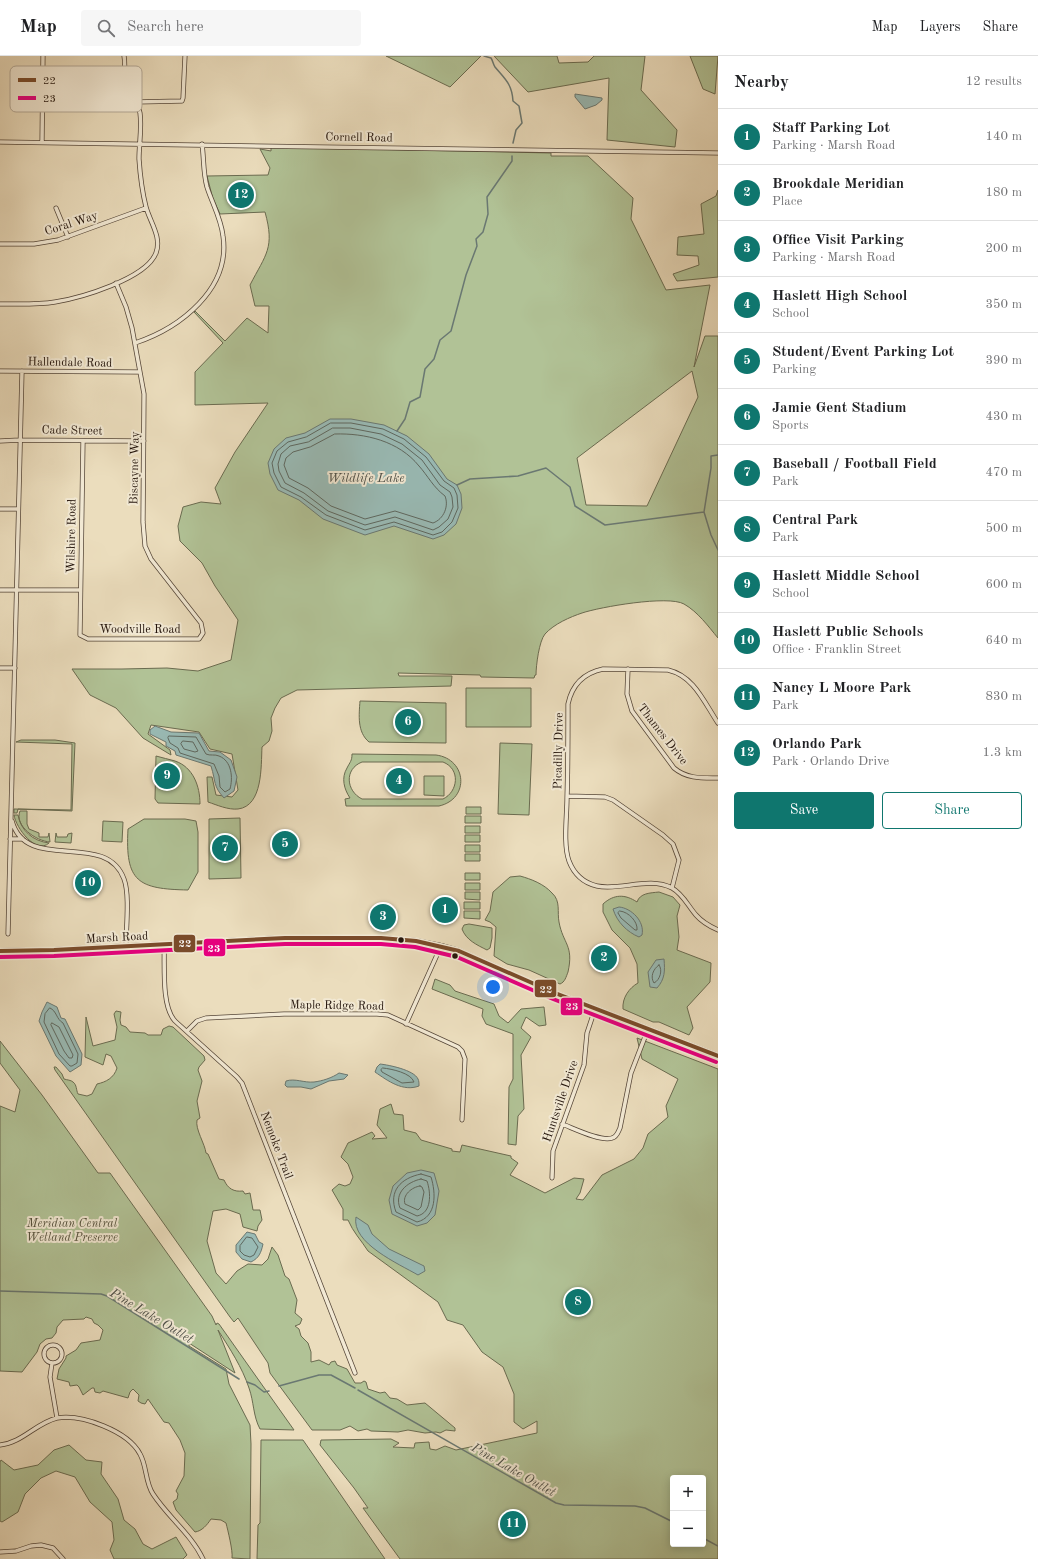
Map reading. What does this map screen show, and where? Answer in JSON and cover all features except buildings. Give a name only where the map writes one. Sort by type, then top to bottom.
[{"type":"main road","name":"Marsh Road","points":[[0,951],[285,938],[397,939],[416,941],[441,946],[473,957],[594,1009],[718,1056]]},
{"type":"street","points":[[44,56],[44,66]]},
{"type":"street","points":[[124,56],[125,66]]},
{"type":"street","points":[[142,102],[182,101],[184,56]]},
{"type":"street","points":[[42,142],[43,112]]},
{"type":"street","points":[[0,304],[38,304],[61,301],[116,283],[145,268],[154,258],[158,241],[146,208],[140,171],[140,112]]},
{"type":"street","name":"Cornell Road","points":[[0,142],[718,153]]},
{"type":"street","points":[[135,343],[167,330],[187,316],[208,292],[220,268],[224,249],[224,236],[206,185],[202,144]]},
{"type":"street","points":[[56,208],[68,237]]},
{"type":"street","name":"Coral Way","points":[[0,244],[34,244],[68,237],[146,208]]},
{"type":"street","name":"Biscayne Way","points":[[116,283],[126,307],[135,343],[145,402],[144,529],[146,549],[150,559],[199,621],[203,630],[202,637]]},
{"type":"street","name":"Hallendale Road","points":[[0,371],[140,372]]},
{"type":"street","points":[[8,934],[22,372]]},
{"type":"street","name":"Cade Street","points":[[0,441],[144,441]]},
{"type":"street","name":"Wilshire Road","points":[[80,633],[84,441]]},
{"type":"street","points":[[0,509],[18,510]]},
{"type":"street","points":[[0,590],[80,590]]},
{"type":"street","name":"Woodville Road","points":[[80,633],[82,637],[88,639],[197,640],[202,637]]},
{"type":"street","points":[[0,668],[15,668]]},
{"type":"street","name":"Picadilly Drive","points":[[672,888],[658,884],[603,887],[588,883],[576,875],[570,863],[566,849],[568,704],[572,691],[580,680],[593,672],[603,669],[668,670],[681,674],[692,683],[718,723]]},
{"type":"street","name":"Thames Drive","points":[[628,669],[627,694],[632,712],[674,768],[692,777],[718,778]]},
{"type":"street","points":[[567,796],[605,797],[613,800],[663,835],[672,844],[678,860],[672,888],[682,896],[702,921],[710,927],[718,930]]},
{"type":"street","points":[[11,814],[14,828],[23,839],[34,846],[46,849],[96,854],[107,859],[117,867],[124,879],[127,893],[126,946]]},
{"type":"street","points":[[10,838],[23,839]]},
{"type":"street","name":"Nemoke Trail","points":[[164,944],[167,1007],[174,1020],[243,1084],[355,1373]]},
{"type":"street","points":[[406,1024],[441,946]]},
{"type":"street","name":"Huntsville Drive","points":[[552,1178],[553,1151],[583,1069],[587,1033],[594,1009]]},
{"type":"street","name":"Maple Ridge Road","points":[[187,1031],[194,1023],[203,1019],[284,1014],[388,1015],[458,1047],[463,1053],[465,1061],[462,1120]]},
{"type":"street","points":[[562,1124],[597,1136],[611,1138],[616,1136],[620,1128],[631,1072],[648,1029]]},
{"type":"street","points":[[54,1345],[60,1349],[62,1355],[58,1361],[52,1363],[46,1359],[44,1353],[48,1347],[54,1345]]},
{"type":"street","points":[[52,1363],[50,1377],[57,1418]]},
{"type":"street","points":[[0,1445],[17,1441],[41,1425],[57,1418],[71,1417],[86,1420],[129,1439],[143,1458],[146,1476],[153,1494],[194,1542],[203,1559]]},
{"type":"street","points":[[0,1552],[16,1551],[33,1545],[44,1545],[56,1550],[63,1559]]},
{"type":"green space","points":[[386,56],[481,56],[450,87]]},
{"type":"green space","points":[[494,56],[557,56],[559,63],[588,62],[594,56],[645,56],[641,90],[677,130],[675,147],[607,140],[609,78],[528,92]]},
{"type":"green space","points":[[690,56],[718,56],[715,94],[703,89]]},
{"type":"green space","points":[[271,147],[551,153],[551,156],[588,156],[633,198],[631,219],[666,290],[710,285],[694,367],[705,336],[718,336],[718,638],[698,615],[684,604],[676,602],[649,601],[603,608],[582,613],[557,624],[543,637],[537,660],[536,675],[534,678],[398,673],[399,676],[452,676],[451,686],[297,690],[281,698],[275,708],[271,718],[272,731],[269,741],[262,747],[261,774],[256,793],[252,801],[246,806],[238,809],[226,808],[208,802],[207,777],[212,777],[216,795],[232,797],[238,790],[232,754],[210,749],[199,732],[151,725],[148,734],[170,750],[171,755],[143,738],[116,708],[90,695],[72,669],[167,668],[198,671],[231,660],[238,620],[215,586],[202,563],[180,541],[178,526],[183,507],[201,502],[221,504],[215,488],[235,452],[268,403],[195,405],[195,372],[223,343],[194,312],[195,311],[225,341],[247,318],[268,333],[269,306],[255,306],[250,285],[264,258],[269,243],[268,224],[265,212],[220,214],[213,199],[207,176],[268,175],[270,168],[260,149],[271,151]],"holes":[[[692,371],[698,397],[647,506],[586,505],[577,458]]]},
{"type":"green space","points":[[718,190],[718,277],[677,281],[673,274],[699,265],[698,256],[677,255],[678,237],[704,234],[701,204],[716,196]]},
{"type":"green space","points":[[466,688],[531,688],[531,727],[466,727]]},
{"type":"green space","points":[[360,701],[446,703],[446,743],[369,742],[362,733],[359,717]]},
{"type":"green space","points":[[21,740],[55,740],[75,743],[72,811],[22,809],[71,810],[72,744],[16,742]]},
{"type":"green space","points":[[500,743],[532,744],[529,815],[498,814]]},
{"type":"green space","points":[[352,754],[436,755],[446,758],[454,764],[459,771],[461,779],[460,788],[456,796],[449,802],[439,806],[346,806],[345,799],[350,798],[346,791],[344,776]],"holes":[[[362,762],[443,762],[449,765],[455,775],[452,791],[443,799],[362,799],[350,786],[349,780],[352,770],[356,765]]]},
{"type":"green space","points":[[156,756],[175,761],[191,772],[199,791],[200,804],[158,803],[155,799]]},
{"type":"green space","points":[[424,776],[444,776],[444,796],[424,795]]},
{"type":"green space","points":[[466,807],[481,807],[481,814],[466,814]]},
{"type":"green space","points":[[14,809],[18,809],[17,813],[14,813]]},
{"type":"green space","points":[[20,811],[27,811],[27,824],[29,829],[39,833],[39,837],[48,837],[49,833],[50,842],[33,836],[23,827],[19,817]]},
{"type":"green space","points":[[14,815],[18,815],[22,826],[29,834],[38,840],[49,843],[44,846],[38,846],[33,843],[18,827]]},
{"type":"green space","points":[[465,816],[481,816],[481,823],[465,823]]},
{"type":"green space","points":[[240,818],[241,878],[209,879],[209,819]]},
{"type":"green space","points":[[144,819],[185,819],[196,821],[198,832],[198,872],[188,890],[157,888],[138,879],[132,871],[129,861],[128,829]]},
{"type":"green space","points":[[103,821],[123,822],[122,842],[102,841]]},
{"type":"green space","points":[[465,826],[480,826],[480,833],[465,833]]},
{"type":"green space","points":[[56,833],[57,837],[67,837],[68,834],[72,833],[71,843],[55,842]]},
{"type":"green space","points":[[465,835],[480,835],[480,842],[465,842]]},
{"type":"green space","points":[[465,845],[480,845],[480,852],[465,852]]},
{"type":"green space","points":[[465,854],[480,854],[480,861],[465,861]]},
{"type":"green space","points":[[465,873],[480,873],[480,880],[465,880]]},
{"type":"green space","points":[[520,876],[541,884],[555,896],[557,900],[559,922],[570,956],[568,972],[564,981],[560,984],[529,970],[507,964],[494,956],[496,927],[485,920],[490,911],[493,892],[510,877]]},
{"type":"green space","points":[[465,883],[480,883],[480,890],[465,890]]},
{"type":"green space","points":[[465,892],[480,892],[480,900],[465,899]]},
{"type":"green space","points":[[659,892],[673,897],[680,905],[677,916],[679,937],[677,950],[711,963],[710,982],[687,1007],[693,1028],[689,1035],[623,1009],[627,994],[638,983],[637,964],[630,948],[612,930],[603,912],[603,904],[611,898],[620,896],[633,899],[637,902],[643,895]]},
{"type":"green space","points":[[464,902],[480,902],[480,909],[464,909]]},
{"type":"green space","points":[[464,911],[480,911],[480,919],[464,918]]},
{"type":"green space","points":[[469,924],[492,928],[490,948],[487,950],[479,946],[466,936],[462,929],[464,925]]},
{"type":"green space","points":[[435,979],[450,985],[455,991],[494,1004],[499,1016],[508,1023],[521,1009],[544,1007],[546,1025],[539,1026],[526,1017],[521,1028],[531,1037],[521,1055],[524,1109],[518,1116],[516,1145],[508,1144],[509,1087],[513,1079],[513,1034],[486,1024],[482,1016],[483,1009],[432,989]]},
{"type":"green space","points":[[116,1011],[121,1012],[121,1025],[126,1027],[130,1032],[145,1033],[148,1035],[161,1035],[163,1029],[169,1026],[173,1027],[204,1056],[205,1060],[198,1070],[202,1081],[197,1101],[200,1118],[197,1120],[197,1124],[206,1153],[208,1154],[219,1179],[224,1180],[227,1186],[232,1189],[243,1191],[245,1194],[250,1193],[253,1210],[260,1210],[262,1220],[257,1231],[243,1227],[240,1214],[226,1209],[213,1211],[207,1241],[216,1273],[226,1284],[237,1271],[248,1264],[262,1265],[268,1259],[272,1247],[278,1255],[285,1276],[289,1279],[297,1300],[295,1313],[302,1319],[300,1324],[295,1326],[299,1329],[301,1336],[308,1343],[311,1352],[311,1362],[319,1360],[329,1365],[331,1362],[335,1361],[337,1365],[347,1369],[355,1383],[361,1383],[364,1381],[366,1382],[368,1389],[380,1393],[385,1392],[390,1398],[397,1399],[407,1405],[425,1403],[455,1428],[455,1431],[446,1430],[440,1433],[425,1433],[408,1430],[398,1432],[371,1431],[367,1429],[358,1431],[350,1426],[340,1430],[312,1430],[270,1373],[268,1363],[238,1318],[234,1322],[230,1317],[55,1070],[54,1067],[56,1067],[64,1079],[74,1083],[78,1094],[87,1096],[92,1094],[97,1084],[112,1077],[117,1068],[111,1056],[106,1054],[103,1065],[85,1057],[86,1017],[93,1046],[115,1040],[117,1027],[114,1014]]},
{"type":"green space","points":[[637,1038],[718,1069],[718,1559],[400,1559],[363,1508],[368,1508],[354,1488],[320,1445],[321,1440],[391,1439],[399,1443],[393,1447],[414,1448],[415,1443],[429,1442],[430,1449],[436,1450],[445,1446],[456,1450],[537,1433],[537,1421],[523,1429],[514,1422],[514,1394],[503,1367],[482,1352],[463,1325],[447,1320],[438,1302],[368,1251],[348,1220],[343,1220],[343,1209],[332,1190],[339,1184],[345,1186],[350,1184],[353,1177],[348,1164],[341,1157],[348,1143],[372,1132],[375,1136],[372,1139],[387,1138],[377,1125],[380,1109],[391,1104],[394,1114],[403,1115],[404,1130],[416,1133],[421,1140],[452,1149],[452,1151],[460,1152],[462,1145],[511,1156],[511,1158],[518,1163],[510,1175],[545,1193],[574,1178],[584,1179],[580,1193],[576,1199],[583,1200],[602,1175],[634,1159],[643,1148],[648,1134],[668,1117],[666,1106],[678,1079],[642,1059]]},
{"type":"green space","name":"Meridian Central Wetland Preserve","points":[[0,1041],[42,1095],[98,1173],[110,1173],[212,1316],[216,1325],[217,1323],[219,1324],[294,1430],[260,1429],[256,1419],[251,1393],[246,1380],[218,1330],[235,1373],[189,1343],[189,1346],[226,1369],[229,1384],[250,1425],[250,1559],[232,1558],[226,1523],[221,1520],[211,1519],[204,1527],[195,1532],[176,1510],[173,1502],[177,1499],[178,1494],[176,1491],[184,1476],[185,1453],[180,1440],[169,1423],[164,1422],[148,1399],[145,1404],[138,1401],[139,1395],[133,1389],[128,1398],[103,1391],[100,1393],[95,1392],[94,1388],[83,1395],[77,1385],[70,1386],[69,1382],[57,1379],[59,1369],[66,1356],[76,1350],[81,1343],[100,1340],[103,1330],[94,1323],[92,1319],[86,1317],[84,1319],[63,1320],[57,1327],[56,1333],[52,1338],[46,1339],[40,1344],[37,1352],[22,1372],[0,1371],[0,1106],[15,1112],[20,1090],[0,1063]]},
{"type":"green space","points":[[261,1440],[303,1440],[385,1559],[257,1559],[258,1525],[260,1523]]},
{"type":"green space","points":[[69,1445],[86,1460],[102,1462],[101,1474],[118,1499],[124,1520],[135,1529],[143,1544],[152,1549],[176,1537],[187,1555],[183,1559],[114,1559],[110,1550],[114,1540],[112,1522],[90,1502],[75,1477],[56,1471],[41,1478],[25,1494],[18,1512],[2,1522],[0,1521],[1,1460],[14,1470],[38,1465],[54,1450]]},
{"type":"water","points":[[575,94],[602,98],[602,100],[596,105],[585,109],[575,97]]},
{"type":"water","name":"Wildlife Lake","points":[[330,419],[351,419],[384,425],[407,436],[429,454],[447,479],[457,485],[461,494],[462,508],[456,524],[444,535],[433,539],[394,526],[365,535],[323,519],[299,500],[278,490],[270,474],[268,463],[274,449],[286,438],[305,433]]},
{"type":"water","points":[[155,726],[171,732],[199,733],[209,751],[220,752],[231,760],[237,777],[234,791],[224,798],[216,787],[211,766],[176,755],[175,751],[166,746],[166,742],[150,734],[150,730]]},
{"type":"water","points":[[619,907],[628,910],[636,916],[641,925],[642,935],[639,937],[635,935],[620,922],[613,909]]},
{"type":"water","points":[[664,959],[662,981],[657,988],[650,987],[648,972],[656,960]]},
{"type":"water","points":[[47,1002],[57,1007],[61,1018],[65,1019],[82,1054],[81,1065],[70,1072],[56,1056],[39,1021]]},
{"type":"water","points":[[380,1064],[401,1068],[412,1073],[418,1079],[419,1086],[407,1088],[390,1082],[375,1072]]},
{"type":"water","points":[[339,1073],[348,1075],[344,1079],[329,1081],[311,1089],[287,1087],[285,1085],[286,1081],[289,1080],[314,1082],[327,1079]]},
{"type":"water","points":[[421,1170],[434,1173],[439,1191],[435,1215],[427,1223],[417,1226],[392,1214],[389,1200],[393,1186],[407,1173]]},
{"type":"water","points":[[356,1217],[368,1225],[372,1234],[389,1249],[424,1266],[425,1271],[418,1275],[378,1252],[368,1244],[361,1235],[356,1227]]},
{"type":"water","points":[[247,1232],[255,1234],[259,1242],[263,1244],[259,1255],[251,1262],[242,1259],[236,1252],[236,1245]]},
{"type":"waterway","points":[[484,56],[491,58],[495,67],[510,86],[513,101],[519,106],[522,123],[516,130],[513,143]]},
{"type":"waterway","points":[[397,431],[405,419],[410,402],[420,397],[425,369],[434,359],[440,340],[451,331],[466,275],[477,246],[476,239],[483,232],[488,214],[487,197],[512,161],[512,156]]},
{"type":"waterway","points":[[457,485],[470,479],[518,476],[546,468],[570,487],[575,506],[605,525],[704,512],[711,468],[711,456],[718,455]]},
{"type":"waterway","points":[[704,512],[711,535],[718,550]]},
{"type":"waterway","name":"Pine Lake Outlet","points":[[0,1291],[101,1294],[107,1296],[239,1379]]},
{"type":"waterway","name":"Pine Lake Outlet","points":[[279,1386],[319,1375],[331,1375],[355,1388]]},
{"type":"waterway","name":"Pine Lake Outlet","points":[[247,1382],[255,1385],[264,1392],[269,1391]]},
{"type":"waterway","name":"Pine Lake Outlet","points":[[358,1390],[556,1503],[564,1505],[635,1506],[645,1508],[670,1520]]},
{"type":"waterway","name":"Pine Lake Outlet","points":[[706,1540],[718,1546]]},
{"type":"transit line","name":"22","points":[[0,951],[54,950],[285,938],[381,938],[416,941],[459,951],[555,993],[718,1056]]},
{"type":"transit line","name":"23","points":[[0,957],[54,956],[285,944],[381,944],[415,947],[457,957],[553,999],[716,1062]]},
{"type":"place","name":"Orlando Park","points":[[241,195]]},
{"type":"place","name":"Jamie Gent Stadium","points":[[408,722]]},
{"type":"place","name":"Haslett Middle School","points":[[167,776]]},
{"type":"place","name":"Haslett High School","points":[[399,781]]},
{"type":"place","name":"Student/Event Parking Lot","points":[[285,844]]},
{"type":"place","name":"Baseball / Football Field","points":[[225,848]]},
{"type":"place","name":"Haslett Public Schools","points":[[88,883]]},
{"type":"place","name":"Staff Parking Lot","points":[[445,910]]},
{"type":"place","name":"Office Visit Parking","points":[[383,917]]},
{"type":"place","name":"Brookdale Meridian","points":[[604,958]]},
{"type":"place","name":"Central Park","points":[[578,1302]]},
{"type":"place","name":"Nancy L Moore Park","points":[[513,1524]]}]
